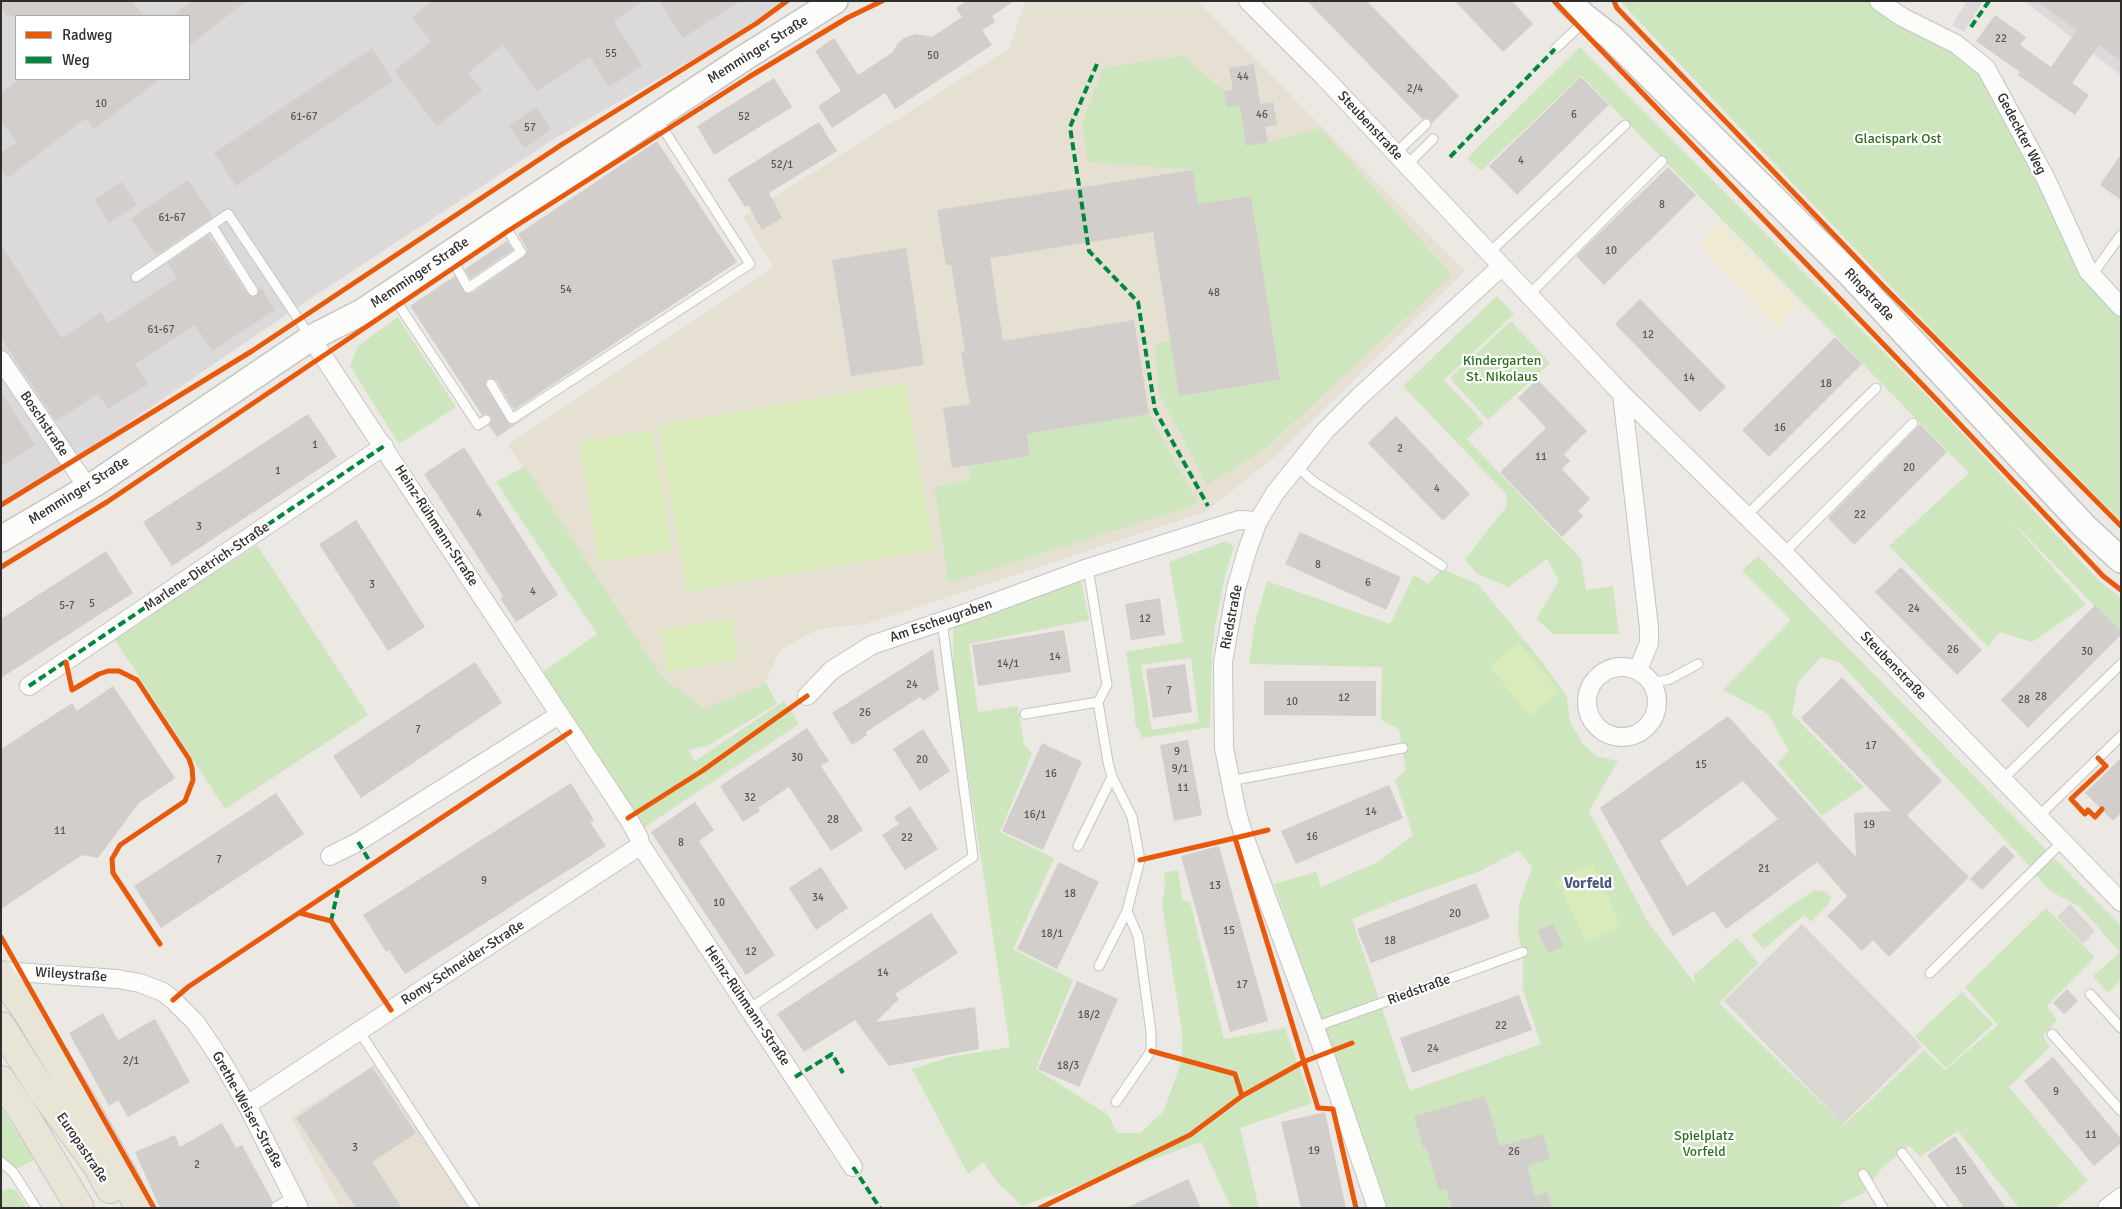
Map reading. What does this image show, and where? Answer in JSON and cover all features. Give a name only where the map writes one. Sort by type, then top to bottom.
[{"type":"main road","name":"Memminger Straße","points":[[1,538],[88,488],[311,338],[362,312],[744,58],[835,1]]},
{"type":"main road","name":"Ringstraße","points":[[1568,1],[1589,10],[1611,37],[1846,271],[2085,527],[2121,560]]},
{"type":"main road","points":[[1,975],[28,1013],[84,1106],[125,1178],[139,1208]]},
{"type":"main road","name":"Europastraße","points":[[1,1026],[41,1089],[98,1167],[121,1208]]},
{"type":"main road","points":[[1,1080],[26,1117],[80,1208]]},
{"type":"main road","name":"Europastraße","points":[[41,1089],[104,1208]]},
{"type":"street","name":"Steubenstraße","points":[[1248,1],[1324,77],[1622,394],[1748,516],[2121,902]]},
{"type":"street","name":"Gedeckter Weg","points":[[1879,1],[1902,18],[1956,44],[1986,68],[2046,179],[2088,271],[2121,307]]},
{"type":"street","name":"Riedstraße","points":[[1377,1208],[1315,1027],[1244,836],[1224,748],[1223,662],[1236,589],[1247,551],[1258,521],[1275,493],[1324,432],[1359,397],[1501,267]]},
{"type":"street","name":"Heinz-Rühmann-Straße","points":[[311,338],[384,446],[748,1009],[854,1167]]},
{"type":"street","name":"Boschstraße","points":[[1,360],[88,488]]},
{"type":"street","points":[[1622,394],[1649,628],[1649,643],[1638,670]]},
{"type":"street","name":"Marlene-Dietrich-Straße","points":[[29,686],[384,446]]},
{"type":"street","name":"Am Escheugraben","points":[[807,696],[832,670],[872,644],[942,621],[1088,568],[1239,520],[1258,521]]},
{"type":"street","points":[[1627,666],[1638,670],[1652,683],[1657,697],[1656,713],[1647,727],[1641,732],[1623,738],[1602,732],[1596,726],[1587,710],[1586,698],[1589,687],[1596,677],[1605,670],[1627,666]]},
{"type":"street","points":[[330,856],[358,842],[559,715]]},
{"type":"street","name":"Romy-Schneider-Straße","points":[[247,1105],[636,850],[637,837]]},
{"type":"street","name":"Wileystraße","points":[[1,971],[117,979],[140,983]]},
{"type":"street","name":"Grethe-Weiser-Straße","points":[[140,983],[163,992],[196,1023],[221,1060],[247,1105],[296,1202]]},
{"type":"street","points":[[2107,1208],[2121,1196]]},
{"type":"lane","points":[[1555,49],[1589,10]]},
{"type":"lane","points":[[491,384],[512,419],[750,264],[655,117]]},
{"type":"lane","points":[[1401,159],[1426,124]]},
{"type":"lane","points":[[1489,253],[1625,125]]},
{"type":"lane","points":[[1401,159],[1434,139]]},
{"type":"lane","points":[[1528,296],[1662,161]]},
{"type":"lane","points":[[136,277],[228,214],[311,338]]},
{"type":"lane","points":[[449,254],[468,288],[520,252],[500,219]]},
{"type":"lane","points":[[212,226],[253,291]]},
{"type":"lane","points":[[2092,275],[2121,235]]},
{"type":"lane","points":[[391,293],[478,425],[486,420]]},
{"type":"lane","points":[[1748,516],[1876,388]]},
{"type":"lane","points":[[1784,553],[1913,423]]},
{"type":"lane","points":[[1296,466],[1314,481],[1442,566]]},
{"type":"lane","points":[[1088,568],[1107,685],[1098,702],[1112,777],[1132,817],[1140,860],[1127,911],[1099,966]]},
{"type":"lane","points":[[748,1009],[973,857],[942,621]]},
{"type":"lane","points":[[1652,683],[1670,679],[1698,664]]},
{"type":"lane","points":[[2003,779],[2121,664]]},
{"type":"lane","points":[[1025,714],[1098,702]]},
{"type":"lane","points":[[2038,817],[2121,736]]},
{"type":"lane","points":[[1230,781],[1403,748]]},
{"type":"lane","points":[[1078,846],[1112,777]]},
{"type":"lane","points":[[1930,973],[2062,842]]},
{"type":"lane","points":[[1116,1102],[1151,1051],[1152,1032],[1138,936],[1127,911]]},
{"type":"lane","name":"Riedstraße","points":[[1315,1027],[1523,952]]},
{"type":"lane","points":[[2090,994],[2121,1028]]},
{"type":"lane","points":[[359,1031],[475,1208]]},
{"type":"lane","points":[[2052,1034],[2121,1111]]},
{"type":"lane","points":[[1902,1153],[1943,1208]]},
{"type":"lane","points":[[1,1162],[13,1172],[36,1208]]},
{"type":"lane","points":[[1863,1174],[1883,1208]]},
{"type":"lane","points":[[276,1207],[296,1202]]},
{"type":"shaded area","points":[[1,1],[787,1],[757,23],[557,137],[299,306],[79,456],[1,505]]},
{"type":"shaded area","points":[[1025,1],[1197,1],[1465,271],[1277,455],[1205,512],[866,624],[818,629],[780,650],[758,697],[692,726],[508,445],[774,267],[743,217],[1010,48]]},
{"type":"shaded area","points":[[1967,1],[1983,1],[1964,32],[1952,25]]},
{"type":"shaded area","points":[[2024,1],[2121,1],[2121,75]]},
{"type":"shaded area","points":[[2070,904],[2095,931],[2083,944],[2057,917]]},
{"type":"shaded area","points":[[1802,924],[1922,1046],[1843,1124],[1724,1001]]},
{"type":"shaded area","points":[[383,1060],[482,1208],[340,1208],[291,1117]]},
{"type":"green space","name":"Glacispark Ost","points":[[1620,1],[1872,1],[1955,46],[1984,71],[2121,314],[2121,521],[1936,334]]},
{"type":"green space","points":[[1580,47],[1933,402],[2099,581],[2121,598],[2121,633],[2004,513],[2086,605],[2032,642],[2000,632],[1988,647],[1889,546],[1969,473],[1583,77],[1581,76],[1481,171],[1467,158]]},
{"type":"green space","points":[[1183,56],[1224,91],[1227,107],[1248,106],[1252,128],[1243,129],[1246,146],[1320,128],[1452,275],[1266,448],[1207,485],[1158,391],[1155,343],[1170,341],[1179,396],[1280,380],[1251,196],[1198,204],[1193,170],[1088,162],[1082,124],[1103,68]]},
{"type":"green space","points":[[1497,296],[1514,314],[1444,380],[1484,423],[1467,439],[1581,559],[1586,590],[1613,586],[1619,634],[1554,634],[1536,619],[1559,581],[1547,559],[1508,587],[1477,574],[1465,559],[1507,506],[1506,494],[1403,386]]},
{"type":"green space","points":[[398,317],[456,407],[399,444],[350,366],[358,346]]},
{"type":"green space","name":"Kindergarten St. Nikolaus","points":[[1511,321],[1550,363],[1488,420],[1450,378]]},
{"type":"green space","points":[[905,383],[934,549],[687,592],[658,426]]},
{"type":"green space","points":[[1149,414],[1198,504],[948,583],[935,487],[970,480],[968,466],[1030,456],[1027,434]]},
{"type":"green space","points":[[652,430],[673,550],[599,562],[579,442]]},
{"type":"green space","points":[[525,466],[661,676],[704,709],[766,683],[777,704],[709,745],[688,750],[695,761],[784,701],[799,724],[639,831],[536,677],[597,634],[496,482]]},
{"type":"green space","points":[[1226,541],[1234,547],[1225,575],[1215,627],[1212,653],[1210,727],[1143,738],[1135,724],[1126,652],[1183,642],[1169,562]],"holes":[[[1191,658],[1199,722],[1152,730],[1141,665]]]},
{"type":"green space","points":[[257,545],[368,715],[225,809],[114,638]]},
{"type":"green space","points":[[1758,556],[2121,926],[2121,980],[2108,993],[2093,976],[2120,952],[2080,907],[2050,891],[2021,857],[1839,662],[1821,657],[1798,682],[1792,714],[1864,787],[1822,816],[1777,763],[1789,751],[1768,714],[1723,690],[1791,620],[1742,571]]},
{"type":"green space","name":"Spielplatz Vorfeld","points":[[1442,569],[1478,584],[1543,663],[1567,697],[1570,722],[1583,744],[1596,756],[1618,761],[1589,811],[1648,922],[1695,984],[1694,975],[1737,938],[1759,963],[1719,1003],[1844,1125],[1924,1050],[1945,1070],[1998,1025],[1965,987],[2046,908],[2095,957],[2047,1006],[2057,1020],[2043,1036],[2050,1047],[2009,1087],[2088,1181],[2056,1208],[2019,1208],[1958,1131],[1920,1157],[1909,1145],[1881,1169],[1864,1193],[1836,1208],[1386,1208],[1274,884],[1316,872],[1321,887],[1378,862],[1413,835],[1395,780],[1406,770],[1399,729],[1381,720],[1382,667],[1249,664],[1254,627],[1267,581],[1390,624],[1414,575],[1428,584]],"holes":[[[1518,851],[1532,867],[1519,904],[1518,934],[1523,952],[1523,990],[1541,1044],[1410,1091],[1352,919],[1393,902],[1480,871]]]},
{"type":"green space","points":[[1081,580],[1089,620],[969,644],[978,712],[1018,706],[1024,744],[1032,754],[1000,832],[1054,858],[1013,949],[1073,980],[1036,1069],[1108,1115],[1117,1133],[1140,1133],[1164,1111],[1182,1059],[1182,1031],[1162,905],[1165,887],[1164,873],[1178,870],[1183,901],[1190,902],[1224,1039],[1285,1028],[1312,1103],[1240,1128],[1259,1208],[1231,1208],[1201,1142],[1022,1206],[998,1183],[983,1162],[968,1174],[912,1069],[950,1057],[1010,1047],[953,677],[953,626]]},
{"type":"green space","points":[[732,618],[739,660],[667,672],[660,630]]},
{"type":"green space","points":[[1519,642],[1560,692],[1530,716],[1489,666]]},
{"type":"green space","points":[[1592,863],[1621,925],[1586,942],[1557,880]]},
{"type":"green space","points":[[1815,890],[1826,892],[1831,897],[1829,904],[1811,922],[1804,915],[1764,949],[1751,935],[1787,908]]},
{"type":"green space","points":[[1962,992],[1993,1024],[1946,1068],[1915,1036]]},
{"type":"green space","points":[[1,1109],[36,1159],[13,1172],[1,1162]]},
{"type":"green space","points":[[10,1188],[17,1191],[27,1208],[1,1208],[1,1191]]},
{"type":"sand","points":[[1722,223],[1800,305],[1777,327],[1699,245]]},
{"type":"building","points":[[1,1],[132,1],[143,15],[7,16],[1,8]]},
{"type":"building","points":[[192,1],[246,1],[190,45],[190,15],[173,15]]},
{"type":"building","points":[[432,1],[643,1],[614,21],[642,66],[609,87],[590,57],[537,91],[503,45],[468,73],[482,90],[437,126],[394,71],[431,42],[412,17]]},
{"type":"building","points":[[659,1],[740,1],[683,38]]},
{"type":"building","points":[[967,1],[1014,1],[992,16],[995,22],[982,30],[992,45],[895,109],[885,93],[832,128],[818,106],[841,91],[815,51],[834,38],[858,75],[893,52],[897,44],[904,38],[916,34],[932,37],[962,17],[956,8]]},
{"type":"building","points":[[1307,1],[1367,1],[1459,96],[1432,123],[1428,118],[1422,119]]},
{"type":"building","points":[[1455,1],[1512,1],[1533,24],[1503,52]]},
{"type":"building","points":[[2036,1],[2121,1],[2121,61],[2099,45],[2072,83],[2089,95],[2075,115],[2018,75],[2020,72],[1976,41],[1995,15],[2026,37],[2020,45],[2051,67],[2077,30]]},
{"type":"building","points":[[372,48],[393,81],[236,186],[214,153]]},
{"type":"building","points":[[1254,64],[1260,104],[1273,102],[1277,125],[1265,127],[1268,142],[1246,146],[1240,106],[1227,107],[1224,91],[1233,90],[1229,68]]},
{"type":"building","points":[[1581,77],[1609,105],[1517,195],[1489,166]]},
{"type":"building","points":[[774,78],[792,107],[714,155],[697,126]]},
{"type":"building","points":[[19,80],[159,80],[94,129],[86,118],[7,178],[1,169],[1,153],[17,142],[1,121],[1,93]]},
{"type":"building","points":[[536,107],[551,129],[525,148],[509,126]]},
{"type":"building","points":[[819,122],[837,151],[769,193],[782,218],[762,230],[748,205],[745,207],[727,179]]},
{"type":"building","points":[[657,141],[737,262],[514,410],[496,380],[487,379],[486,387],[510,425],[515,424],[545,405],[497,437],[489,425],[492,420],[491,416],[482,415],[410,306],[455,276],[465,293],[472,293],[526,255],[527,249],[518,234]]},
{"type":"building","points":[[2121,154],[2121,200],[2100,185]]},
{"type":"building","points":[[1668,167],[1696,195],[1604,285],[1576,256]]},
{"type":"building","points":[[1193,170],[1198,204],[1251,196],[1280,380],[1179,396],[1153,232],[990,258],[1003,341],[1134,320],[1149,414],[1027,434],[1030,456],[952,468],[943,408],[970,404],[961,352],[965,351],[951,265],[946,265],[937,210]]},
{"type":"building","points":[[188,180],[213,217],[156,255],[131,219]]},
{"type":"building","points":[[122,182],[137,205],[109,223],[94,200]]},
{"type":"building","points":[[208,235],[247,294],[253,297],[257,296],[260,286],[275,310],[212,351],[195,325],[135,364],[148,384],[108,409],[98,394],[56,421],[1,338],[1,245],[62,338],[101,312],[108,323],[177,278],[168,263]]},
{"type":"building","points":[[507,241],[513,250],[470,279],[465,269]]},
{"type":"building","points":[[906,248],[924,365],[851,376],[832,260]]},
{"type":"building","points":[[1640,299],[1726,387],[1700,412],[1615,324]]},
{"type":"building","points":[[1835,337],[1862,364],[1769,457],[1742,430]]},
{"type":"building","name":"Kindergarten St. Nikolaus","points":[[1537,379],[1587,431],[1564,454],[1570,461],[1562,469],[1590,499],[1578,511],[1583,516],[1562,537],[1500,472],[1546,428],[1518,398]]},
{"type":"building","points":[[1,392],[35,445],[1,466]]},
{"type":"building","points":[[308,414],[337,457],[172,566],[143,522]]},
{"type":"building","points":[[1396,416],[1470,494],[1443,521],[1368,443]]},
{"type":"building","points":[[1920,424],[1947,452],[1854,545],[1828,518]]},
{"type":"building","points":[[464,447],[558,595],[516,622],[500,598],[503,596],[424,474]]},
{"type":"building","points":[[356,520],[425,627],[388,651],[319,544]]},
{"type":"building","points":[[1300,532],[1401,577],[1386,610],[1285,564]]},
{"type":"building","points":[[106,551],[133,593],[1,678],[1,619]]},
{"type":"building","points":[[1901,567],[1982,650],[1957,675],[1875,592]]},
{"type":"building","points":[[1160,598],[1165,635],[1131,640],[1125,604]]},
{"type":"building","points":[[2095,605],[2121,631],[2121,635],[2028,728],[2001,700]]},
{"type":"building","points":[[1064,630],[1071,672],[978,686],[972,645]]},
{"type":"building","points":[[933,649],[939,690],[923,701],[920,697],[866,732],[867,735],[852,745],[832,713]]},
{"type":"building","points":[[475,662],[502,703],[361,798],[333,756]]},
{"type":"building","points":[[1185,664],[1192,712],[1153,718],[1146,669]]},
{"type":"building","points":[[1842,677],[1942,781],[1907,815],[1969,877],[1889,957],[1873,940],[1862,951],[1827,916],[1847,896],[1817,862],[1726,929],[1714,911],[1673,936],[1600,808],[1728,716],[1856,857],[1854,813],[1891,811],[1801,718]],"holes":[[[1743,781],[1778,819],[1687,886],[1660,841]]]},
{"type":"building","points":[[1264,681],[1376,681],[1376,716],[1264,715]]},
{"type":"building","points":[[113,686],[175,778],[139,803],[98,858],[82,855],[1,909],[1,749],[72,703],[77,711]]},
{"type":"building","points":[[807,728],[829,761],[821,766],[863,830],[831,851],[789,787],[758,808],[760,811],[743,822],[720,786]]},
{"type":"building","points":[[923,729],[950,771],[920,791],[893,749]]},
{"type":"building","points":[[1188,740],[1202,815],[1174,821],[1160,745]]},
{"type":"building","points":[[1042,743],[1082,762],[1043,850],[1002,831]]},
{"type":"building","points":[[2121,758],[2121,813],[2113,821],[2085,793]]},
{"type":"building","points":[[571,783],[594,820],[590,822],[606,846],[405,974],[389,950],[386,952],[363,915]]},
{"type":"building","points":[[1389,785],[1403,818],[1296,864],[1281,831]]},
{"type":"building","points":[[276,793],[304,834],[161,928],[134,886]]},
{"type":"building","points":[[695,802],[714,830],[699,841],[775,955],[746,975],[651,832]]},
{"type":"building","points":[[910,806],[938,849],[905,870],[882,835],[899,824],[894,817]]},
{"type":"building","points":[[2004,845],[2015,856],[1982,890],[1970,879]]},
{"type":"building","points":[[1219,846],[1268,1021],[1230,1032],[1181,856]]},
{"type":"building","points":[[1059,862],[1099,882],[1057,969],[1017,949]]},
{"type":"building","points":[[821,867],[848,908],[816,930],[789,888]]},
{"type":"building","points":[[1476,883],[1490,918],[1371,963],[1357,929]]},
{"type":"building","points":[[931,913],[958,953],[895,994],[899,999],[876,1022],[975,1007],[979,1049],[889,1066],[855,1020],[804,1052],[777,1014]]},
{"type":"building","points":[[1553,923],[1563,946],[1548,953],[1537,931]]},
{"type":"building","points":[[1077,981],[1118,999],[1079,1087],[1038,1069]]},
{"type":"building","points":[[2067,989],[2078,1001],[2064,1014],[2053,1003]]},
{"type":"building","points":[[1519,995],[1532,1030],[1412,1073],[1400,1038]]},
{"type":"building","points":[[103,1013],[118,1040],[155,1019],[190,1082],[128,1117],[118,1100],[109,1106],[69,1033]]},
{"type":"building","points":[[2053,1057],[2121,1139],[2121,1143],[2094,1166],[2024,1081]]},
{"type":"building","points":[[372,1067],[416,1133],[372,1162],[402,1208],[356,1208],[296,1118]]},
{"type":"building","points":[[1485,1096],[1500,1146],[1543,1134],[1550,1159],[1527,1166],[1535,1196],[1547,1192],[1552,1208],[1452,1208],[1446,1189],[1439,1191],[1426,1146],[1423,1147],[1414,1116]]},
{"type":"building","points":[[1325,1112],[1346,1208],[1301,1208],[1281,1122]]},
{"type":"building","points":[[222,1123],[236,1148],[242,1145],[273,1202],[270,1208],[160,1208],[135,1152],[175,1135],[180,1147]]},
{"type":"building","points":[[1955,1136],[2006,1208],[1964,1208],[1927,1155]]},
{"type":"building","points":[[1188,1179],[1201,1208],[1126,1208]]},
{"type":"marked path","points":[[1971,27],[1989,1]]},
{"type":"marked path","points":[[1450,157],[1555,49]]},
{"type":"marked path","points":[[1097,64],[1070,127],[1089,251],[1138,302],[1155,410],[1208,506]]},
{"type":"marked path","points":[[29,686],[384,446]]},
{"type":"marked path","points":[[358,842],[372,865]]},
{"type":"marked path","points":[[331,921],[339,886]]},
{"type":"marked path","points":[[795,1077],[832,1054],[843,1073]]},
{"type":"marked path","points":[[853,1167],[880,1208]]},
{"type":"cycle path","points":[[1,505],[252,351],[561,145],[757,23],[787,1]]},
{"type":"cycle path","points":[[1,567],[107,502],[508,231],[749,77],[847,18],[882,1]]},
{"type":"cycle path","points":[[1554,1],[2103,576],[2121,590]]},
{"type":"cycle path","points":[[1614,1],[1617,8],[1882,285],[2121,526]]},
{"type":"cycle path","points":[[66,662],[72,690],[99,674],[108,671],[119,671],[137,680],[189,759],[193,780],[185,801],[120,845],[112,859],[113,873],[160,944]]},
{"type":"cycle path","points":[[628,818],[702,771],[807,696]]},
{"type":"cycle path","points":[[173,1000],[188,987],[570,732]]},
{"type":"cycle path","points":[[2098,758],[2106,766],[2071,799],[2085,814],[2088,810],[2095,817],[2102,809]]},
{"type":"cycle path","points":[[1268,830],[1235,838],[1318,1108],[1333,1109],[1356,1208]]},
{"type":"cycle path","points":[[1140,860],[1235,838]]},
{"type":"cycle path","points":[[300,913],[331,921],[391,1010]]},
{"type":"cycle path","points":[[1,937],[154,1208]]},
{"type":"cycle path","points":[[1040,1208],[1190,1135],[1242,1096],[1303,1062],[1352,1043]]},
{"type":"cycle path","points":[[1151,1051],[1235,1074],[1242,1096]]},
{"type":"district","name":"Vorfeld","points":[[1588,884]]}]
